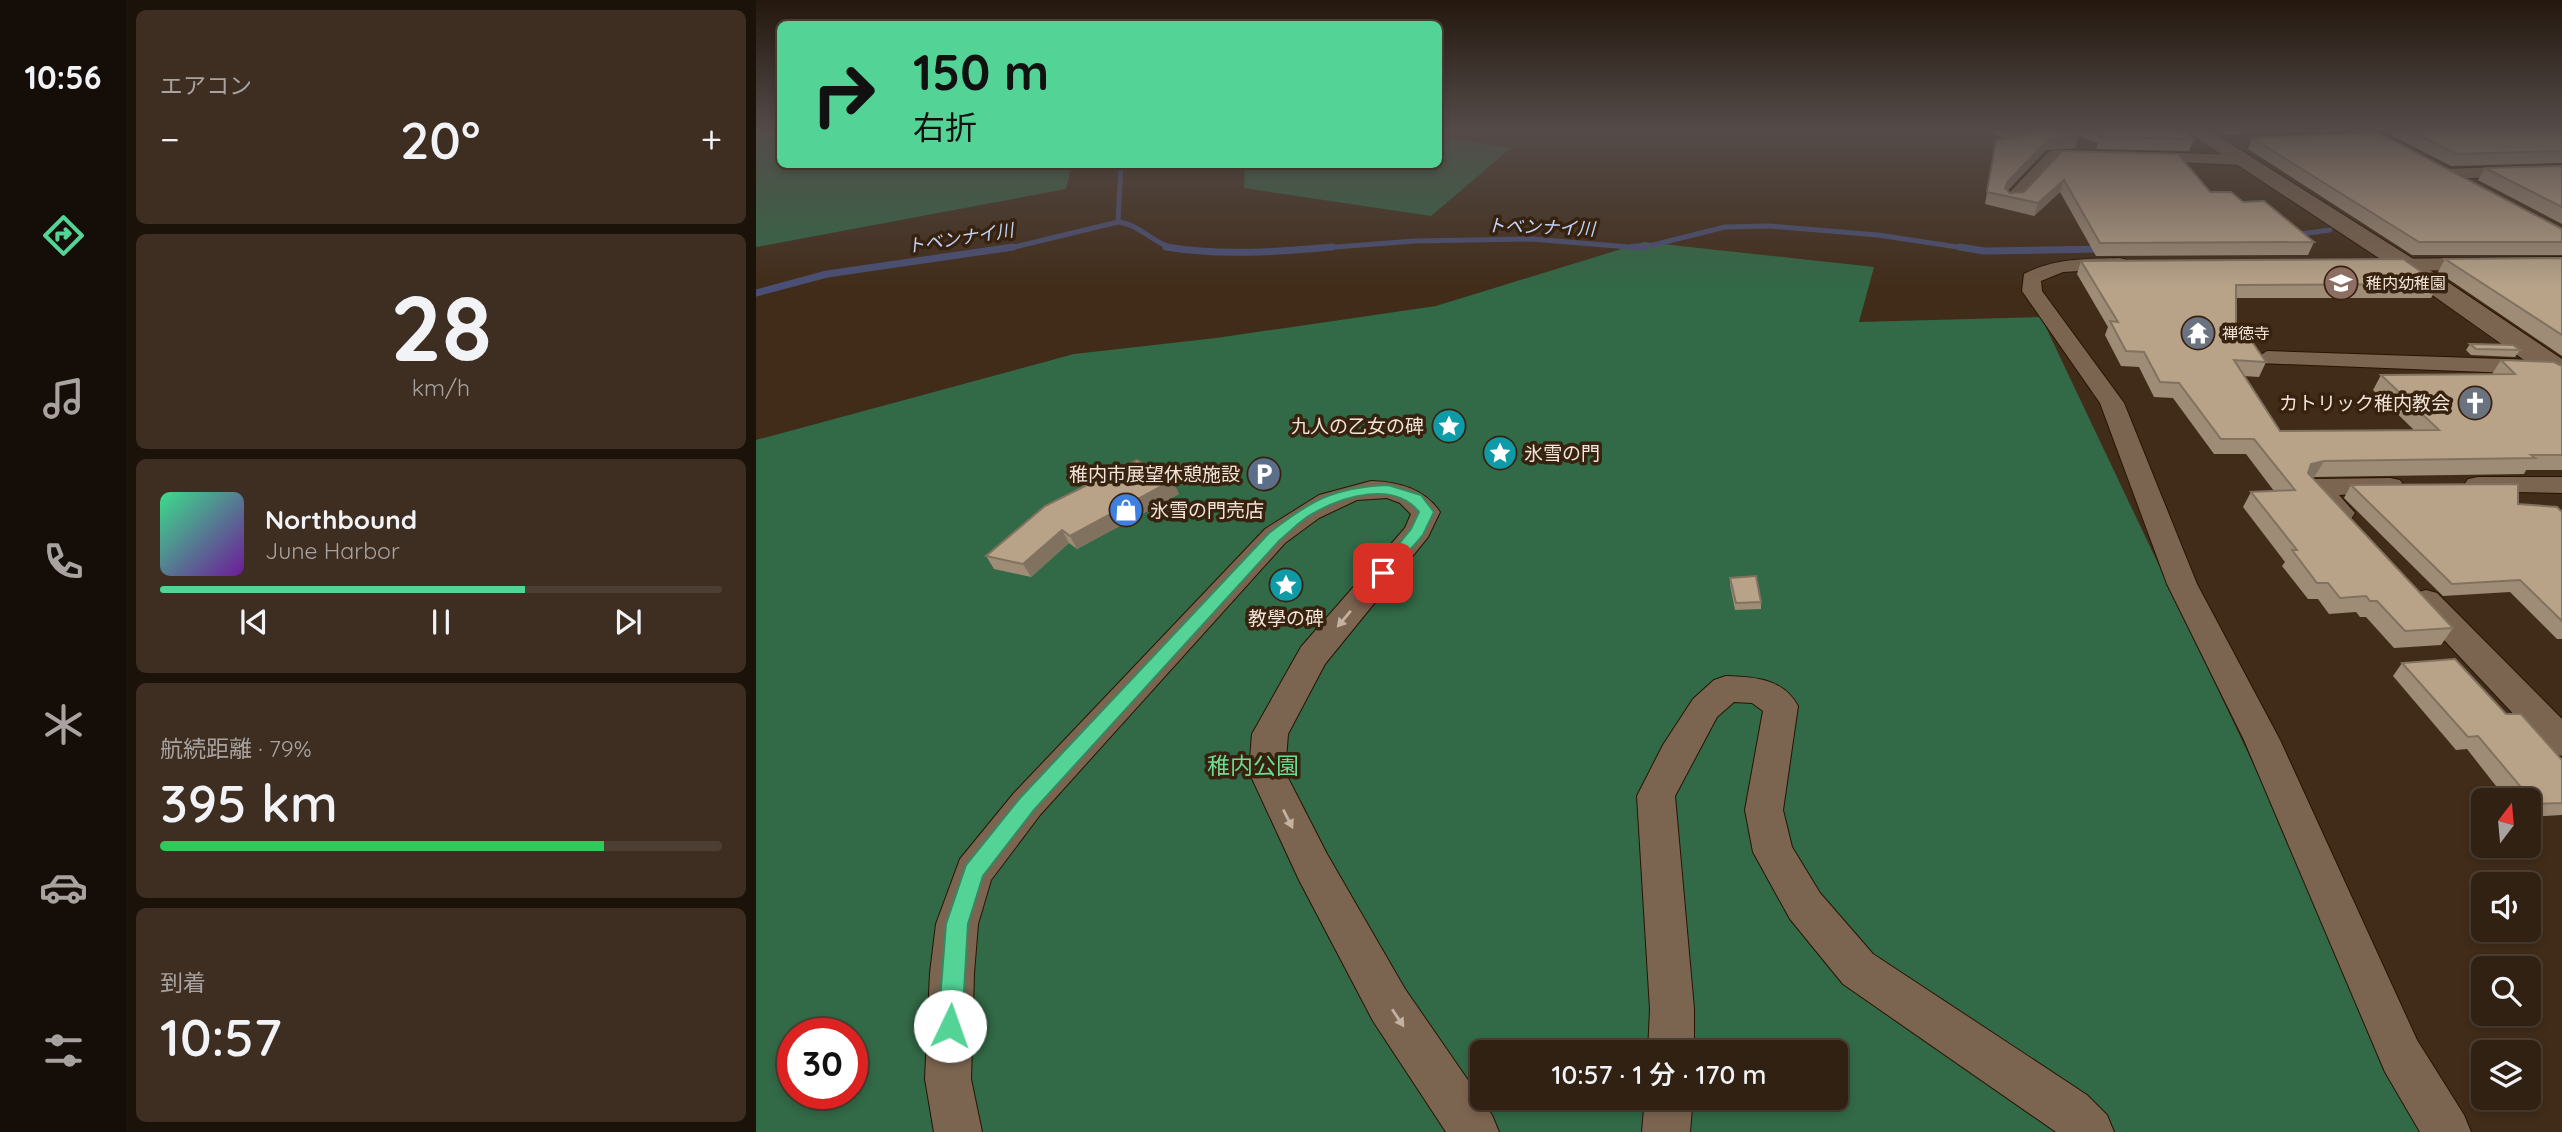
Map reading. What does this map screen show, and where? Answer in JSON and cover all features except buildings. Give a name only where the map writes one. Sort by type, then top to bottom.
[{"type":"street","points":[[2013,199],[2029,182]]},
{"type":"street","points":[[2286,182],[2560,369]]},
{"type":"street","points":[[2457,182],[2485,197]]},
{"type":"street","points":[[2351,265],[2562,263]]},
{"type":"street","points":[[2146,264],[2066,265],[2045,269],[2031,278],[2032,291],[2112,402],[2182,584],[2262,740],[2401,1056],[2447,1132]]},
{"type":"street","points":[[2267,358],[2560,369]]},
{"type":"street","points":[[2363,536],[2315,487],[2557,489]]},
{"type":"street","points":[[958,1132],[948,1079],[952,973],[957,924],[974,872],[1027,804],[1275,536],[1308,510],[1353,491],[1388,490],[1416,498],[1426,512],[1418,531],[1312,656],[1270,734],[1266,772],[1313,867],[1389,1005],[1475,1132]]},
{"type":"street","points":[[2410,585],[2562,742]]},
{"type":"street","points":[[1671,1040],[1672,1009],[1656,796],[1676,755],[1705,708],[1726,689],[1759,690],[1781,706],[1764,810],[1773,852],[1805,906],[1858,969],[2070,1112],[2090,1132]]},
{"type":"street","points":[[1666,1132],[1668,1110]]},
{"type":"green space","points":[[756,182],[1068,182],[1066,189],[756,247]]},
{"type":"green space","points":[[1244,182],[1471,182],[1431,216],[1244,188]]},
{"type":"green space","name":"稚内公園","points":[[1644,242],[1874,267],[1859,322],[2041,317],[2428,1132],[756,1132],[756,440],[1074,354],[1216,338],[1436,306]]},
{"type":"waterway","points":[[1118,222],[1120,182]]},
{"type":"waterway","name":"トベンナイ川","points":[[1006,249],[1118,222]]},
{"type":"waterway","name":"トベンナイ川","points":[[1118,222],[1133,226],[1173,248]]},
{"type":"waterway","name":"トベンナイ川","points":[[1309,249],[1415,241],[1532,239],[1641,248],[1725,227],[1768,226],[1878,235],[1971,249]]},
{"type":"waterway","name":"トベンナイ川","points":[[2293,235],[2330,230]]},
{"type":"waterway","name":"トベンナイ川","points":[[756,293],[827,274],[1013,247]]},
{"type":"waterway","name":"トベンナイ川","points":[[1166,247],[1173,248]]},
{"type":"waterway","name":"トベンナイ川","points":[[1173,248],[1269,252],[1332,247]]},
{"type":"waterway","name":"トベンナイ川","points":[[1633,247],[1644,247]]},
{"type":"waterway","name":"トベンナイ川","points":[[1960,247],[1984,251],[2104,249],[2101,249]]},
{"type":"waterway","name":"トベンナイ川","points":[[1173,248],[1177,249]]},
{"type":"place","name":"稚内幼稚園","points":[[2341,283]]},
{"type":"place","name":"禅徳寺","points":[[2198,333]]},
{"type":"place","name":"カトリック稚内教会","points":[[2475,403]]},
{"type":"place","name":"九人の乙女の碑","points":[[1449,426]]},
{"type":"place","name":"氷雪の門","points":[[1500,453]]},
{"type":"place","name":"稚内市展望休憩施設","points":[[1264,474]]},
{"type":"place","name":"氷雪の門売店","points":[[1126,510]]},
{"type":"place","name":"教學の碑","points":[[1286,585]]},
{"type":"route","points":[[950,1026],[957,924],[974,872],[1027,804],[1275,536],[1308,510],[1353,491],[1388,490],[1416,498],[1426,512],[1418,531],[1383,573]]}]
